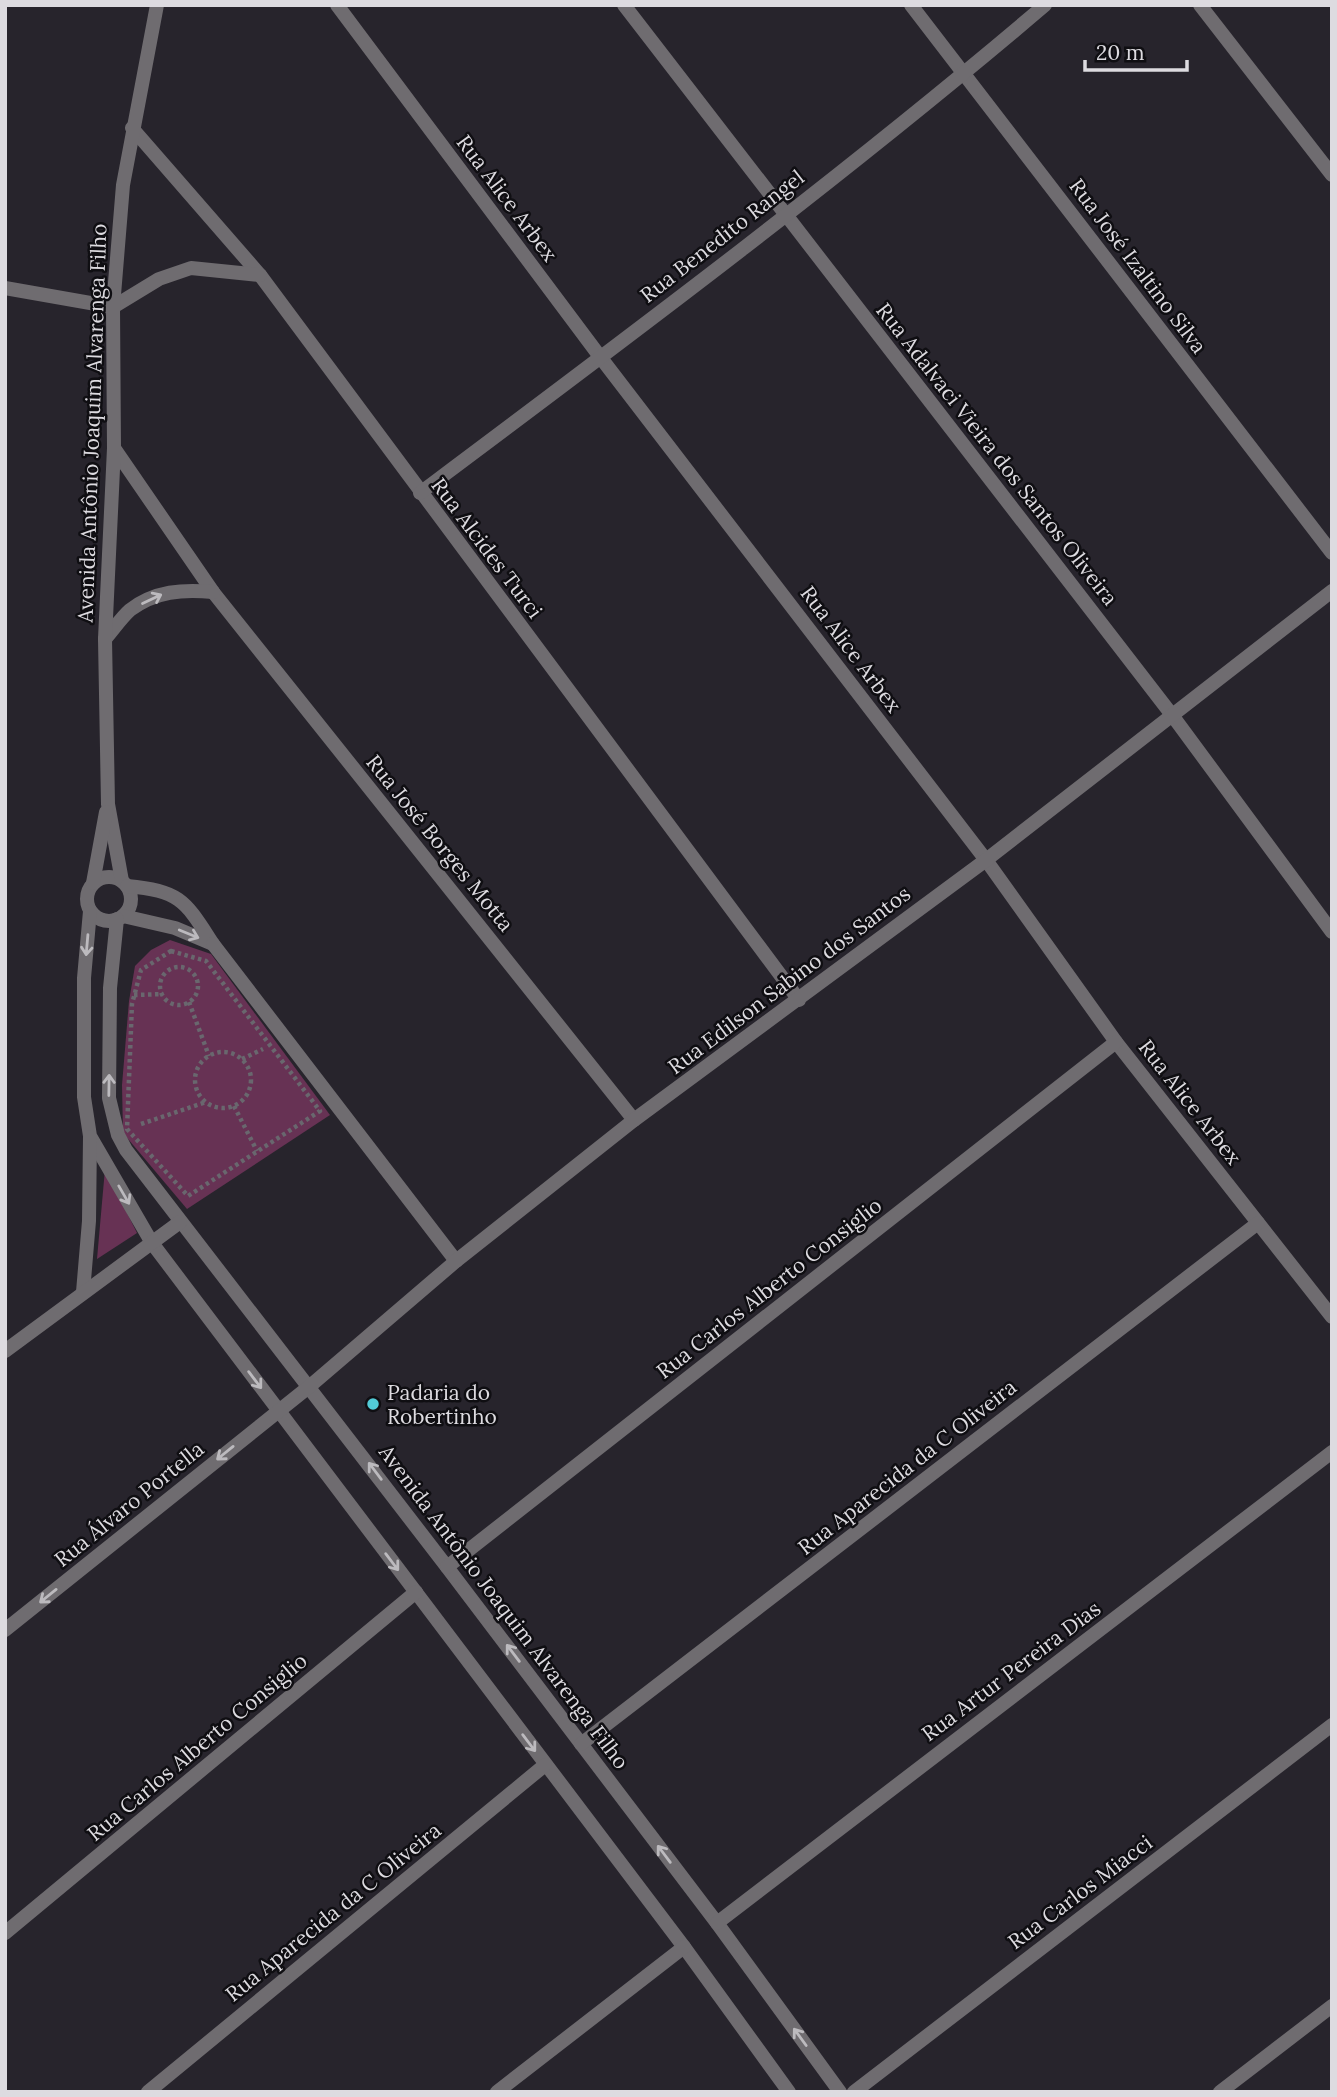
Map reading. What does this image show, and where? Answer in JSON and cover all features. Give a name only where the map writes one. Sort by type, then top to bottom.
[{"type":"street","name":"Avenida Antônio Joaquim Alvarenga Filho","points":[[108,804],[105,639],[114,448],[113,307],[123,185],[157,5]]},
{"type":"street","name":"Rua Alice Arbex","points":[[337,5],[601,358],[986,860],[1116,1042],[1332,1317]]},
{"type":"street","name":"Rua Adalvaci Vieira dos Santos Oliveira","points":[[624,5],[1172,715],[1332,932]]},
{"type":"street","name":"Rua José Izaltino Silva","points":[[911,5],[1332,553]]},
{"type":"street","name":"Rua Benedito Rangel","points":[[420,493],[601,358],[964,74],[1045,5]]},
{"type":"street","points":[[1200,5],[1332,175]]},
{"type":"street","name":"Rua Alcides Turci","points":[[132,128],[260,275],[799,1000]]},
{"type":"street","points":[[5,288],[113,307],[159,279],[191,268],[260,275]]},
{"type":"street","name":"Rua José Borges Motta","points":[[114,448],[213,593],[634,1120]]},
{"type":"street","points":[[105,639],[130,611],[158,595],[186,590],[213,593]]},
{"type":"street","name":"Rua Edilson Sabino dos Santos","points":[[278,1411],[456,1261],[634,1120],[986,860],[1332,591]]},
{"type":"street","points":[[83,1292],[89,1221],[90,1136],[84,1097],[84,978],[90,911],[87,897],[93,883],[108,804]]},
{"type":"street","points":[[108,804],[125,883],[130,892],[131,905],[120,918]]},
{"type":"street","points":[[93,883],[98,879],[110,877],[168,893],[188,905],[213,944],[456,1261]]},
{"type":"street","points":[[90,911],[102,920],[120,918],[175,928],[213,944]]},
{"type":"street","name":"Avenida Antônio Joaquim Alvarenga Filho","points":[[120,918],[110,988],[109,1098],[118,1135],[126,1150],[310,1386],[582,1744],[840,2092]]},
{"type":"street","name":"Rua Carlos Alberto Consiglio","points":[[447,1566],[1116,1042]]},
{"type":"street","points":[[90,1136],[152,1243],[684,1947],[789,2092]]},
{"type":"street","points":[[5,1351],[180,1222]]},
{"type":"street","name":"Rua Aparecida da C Oliveira","points":[[582,1744],[1258,1223]]},
{"type":"street","name":"Rua Álvaro Portella","points":[[5,1630],[278,1411]]},
{"type":"street","name":"Rua Artur Pereira Dias","points":[[717,1923],[1332,1452]]},
{"type":"street","name":"Rua Carlos Alberto Consiglio","points":[[5,1933],[416,1592]]},
{"type":"street","name":"Rua Carlos Miacci","points":[[854,2092],[1332,1726]]},
{"type":"street","name":"Rua Aparecida da C Oliveira","points":[[148,2092],[545,1765]]},
{"type":"street","points":[[497,2092],[684,1947]]},
{"type":"street","points":[[1220,2092],[1332,2006]]},
{"type":"path","points":[[171,951],[206,961],[320,1111],[188,1196],[127,1129],[134,995],[141,970],[171,951]]},
{"type":"path","points":[[185,968],[191,971],[198,980],[197,995],[189,1002],[177,1005],[166,999],[160,988],[163,976],[173,969],[185,968]]},
{"type":"path","points":[[134,995],[163,994]]},
{"type":"path","points":[[189,1002],[209,1056]]},
{"type":"path","points":[[242,1059],[271,1046]]},
{"type":"path","points":[[226,1052],[242,1059],[251,1075],[251,1084],[242,1101],[234,1106],[215,1106],[206,1102],[196,1087],[195,1078],[202,1062],[209,1056],[226,1052]]},
{"type":"path","points":[[127,1129],[206,1102]]},
{"type":"path","points":[[234,1106],[257,1152]]},
{"type":"shaded area","points":[[170,940],[211,954],[330,1115],[187,1209],[123,1133],[122,1085],[129,1001],[135,966],[151,950]]},
{"type":"shaded area","points":[[105,1169],[137,1233],[97,1259]]},
{"type":"place","name":"Padaria do Robertinho","points":[[373,1404]]}]
